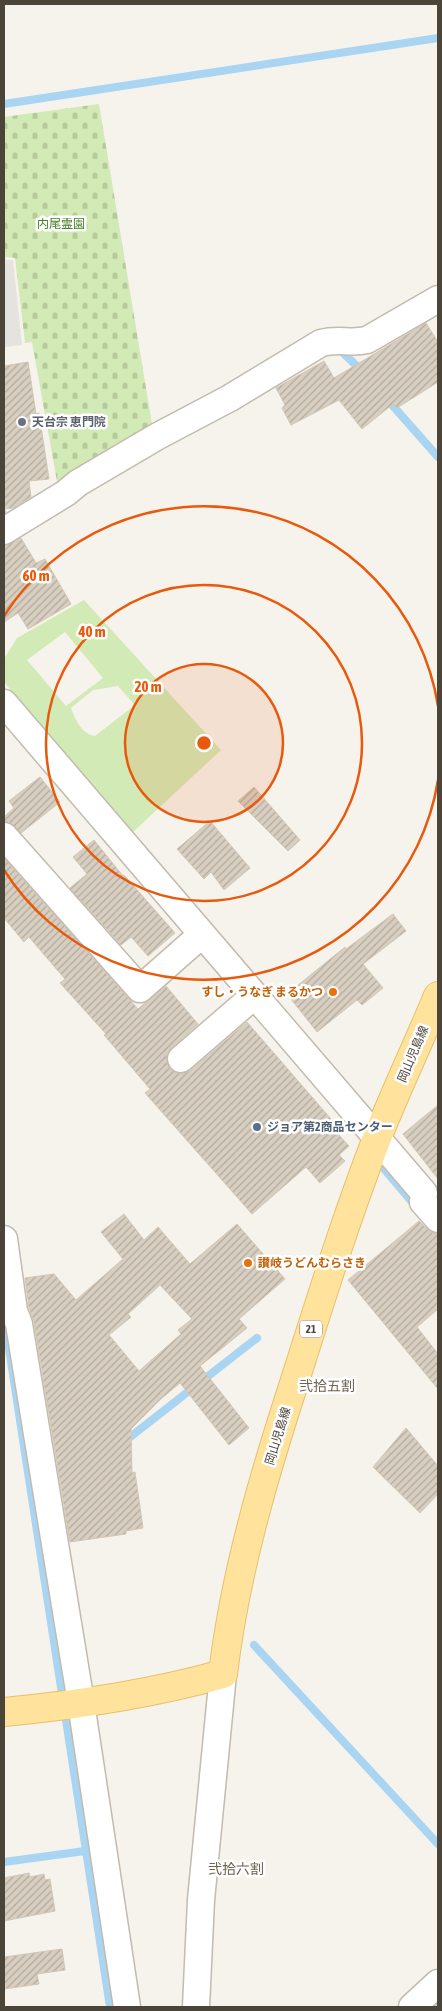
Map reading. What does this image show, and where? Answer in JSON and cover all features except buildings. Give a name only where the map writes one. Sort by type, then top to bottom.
[{"type":"main road","name":"岡山児島線","points":[[223,1674],[234,1599],[267,1472],[341,1237],[377,1138],[438,996]]},
{"type":"main road","points":[[4,1712],[69,1705],[161,1690],[223,1674]]},
{"type":"street","points":[[4,531],[66,493],[78,483],[158,436],[230,398],[321,343],[335,339],[357,342],[367,340],[438,299]]},
{"type":"street","points":[[4,703],[248,1001],[377,1138],[424,1193],[430,1209]]},
{"type":"street","points":[[4,836],[140,989],[194,942]]},
{"type":"street","points":[[181,1059],[248,1001]]},
{"type":"street","points":[[4,1238],[14,1311],[19,1324],[69,1705],[127,2007]]},
{"type":"street","points":[[196,2007],[201,1900],[223,1674]]},
{"type":"street","points":[[412,2007],[438,1984]]},
{"type":"green space","name":"内尾霊園","points":[[99,104],[153,430],[58,487],[32,342],[25,343],[15,258],[5,257],[4,117]]},
{"type":"green space","points":[[84,600],[221,750],[132,833],[4,682],[4,659],[17,638]],"holes":[[[65,632],[103,678],[66,706],[27,660]],[[118,686],[135,705],[95,736],[90,735],[77,722],[71,708],[93,690]]]},
{"type":"shaded area","points":[[4,260],[13,260],[22,345],[4,347]]},
{"type":"waterway","points":[[4,104],[438,38]]},
{"type":"waterway","points":[[338,348],[362,371]]},
{"type":"waterway","points":[[386,398],[438,457]]},
{"type":"waterway","points":[[384,1169],[417,1208]]},
{"type":"waterway","points":[[4,1316],[110,2007]]},
{"type":"waterway","points":[[125,1441],[257,1338]]},
{"type":"waterway","points":[[254,1645],[438,1844]]},
{"type":"waterway","points":[[4,1862],[85,1851]]},
{"type":"waterway","points":[[434,2007],[438,2004]]},
{"type":"place","name":"天台宗 恵門院","points":[[22,422]]},
{"type":"place","name":"すし・うなぎ まるかつ","points":[[333,992]]},
{"type":"place","name":"ジョア第2商品センター","points":[[257,1127]]},
{"type":"place","name":"讃岐うどんむらさき","points":[[248,1263]]},
{"type":"district","name":"弐拾五割","points":[[327,1386]]},
{"type":"district","name":"弐拾六割","points":[[236,1869]]}]
